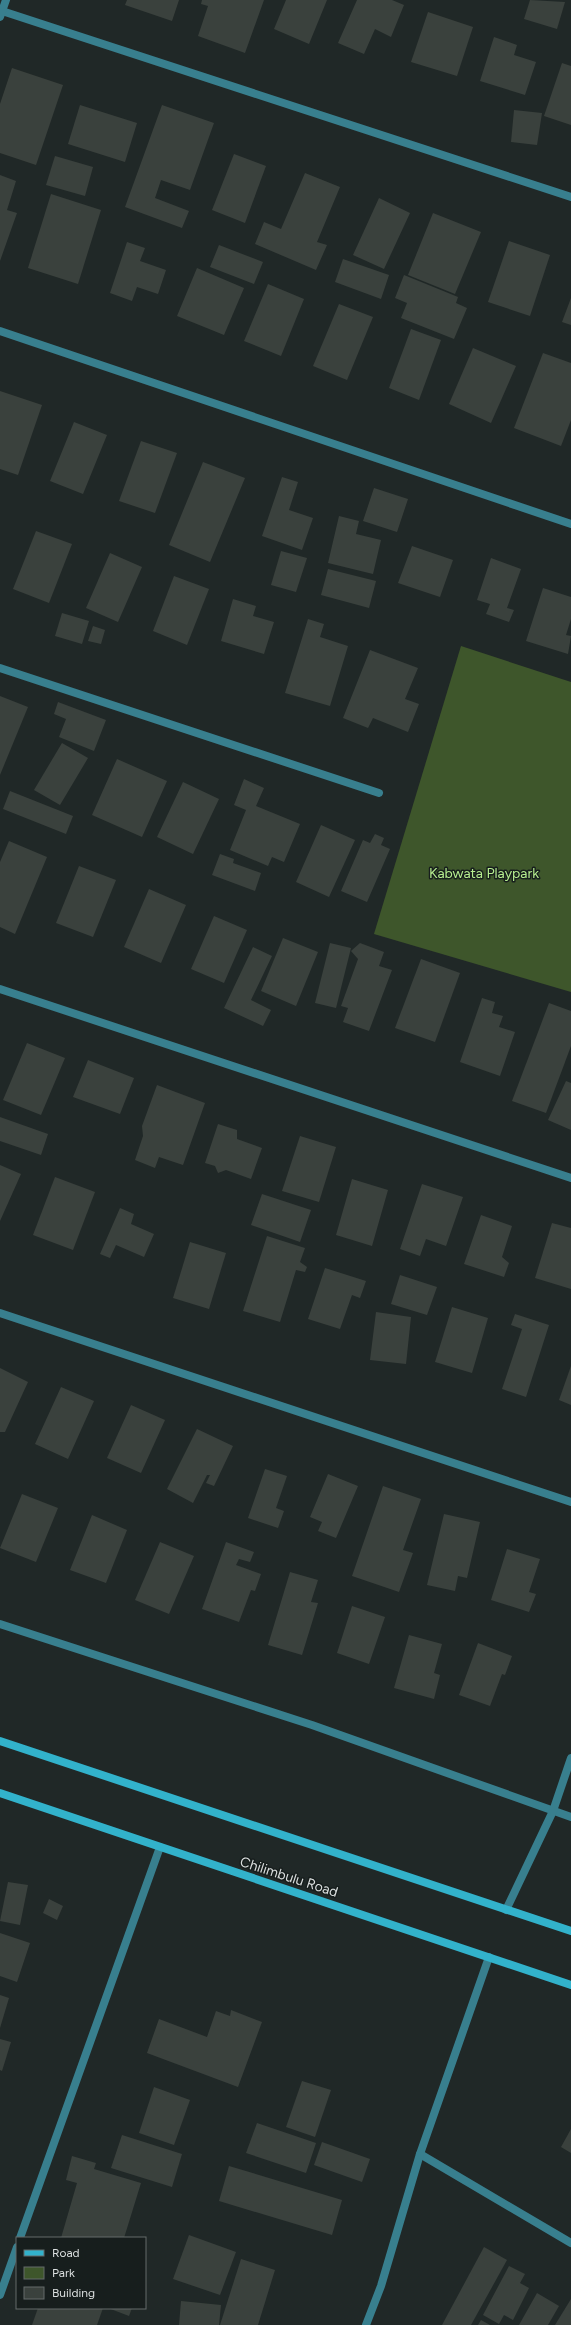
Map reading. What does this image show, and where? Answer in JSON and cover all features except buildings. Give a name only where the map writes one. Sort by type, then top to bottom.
[{"type":"main road","points":[[0,1741],[571,1931]]},
{"type":"main road","name":"Chilimbulu Road","points":[[0,1793],[571,1985]]},
{"type":"street","points":[[6,0],[1,14],[571,197]]},
{"type":"street","points":[[0,331],[571,524]]},
{"type":"street","points":[[0,668],[379,793]]},
{"type":"street","points":[[0,989],[571,1178]]},
{"type":"street","points":[[0,1313],[571,1502]]},
{"type":"street","points":[[0,1624],[312,1725],[571,1817]]},
{"type":"street","points":[[506,1910],[552,1811],[571,1758]]},
{"type":"street","points":[[20,2237],[160,1847]]},
{"type":"street","points":[[366,2325],[381,2286],[420,2154],[489,1957]]},
{"type":"street","points":[[420,2154],[571,2243]]},
{"type":"street","points":[[0,2295],[16,2250]]},
{"type":"green space","name":"Kabwata Playpark","points":[[461,646],[571,682],[571,992],[374,934]]}]
